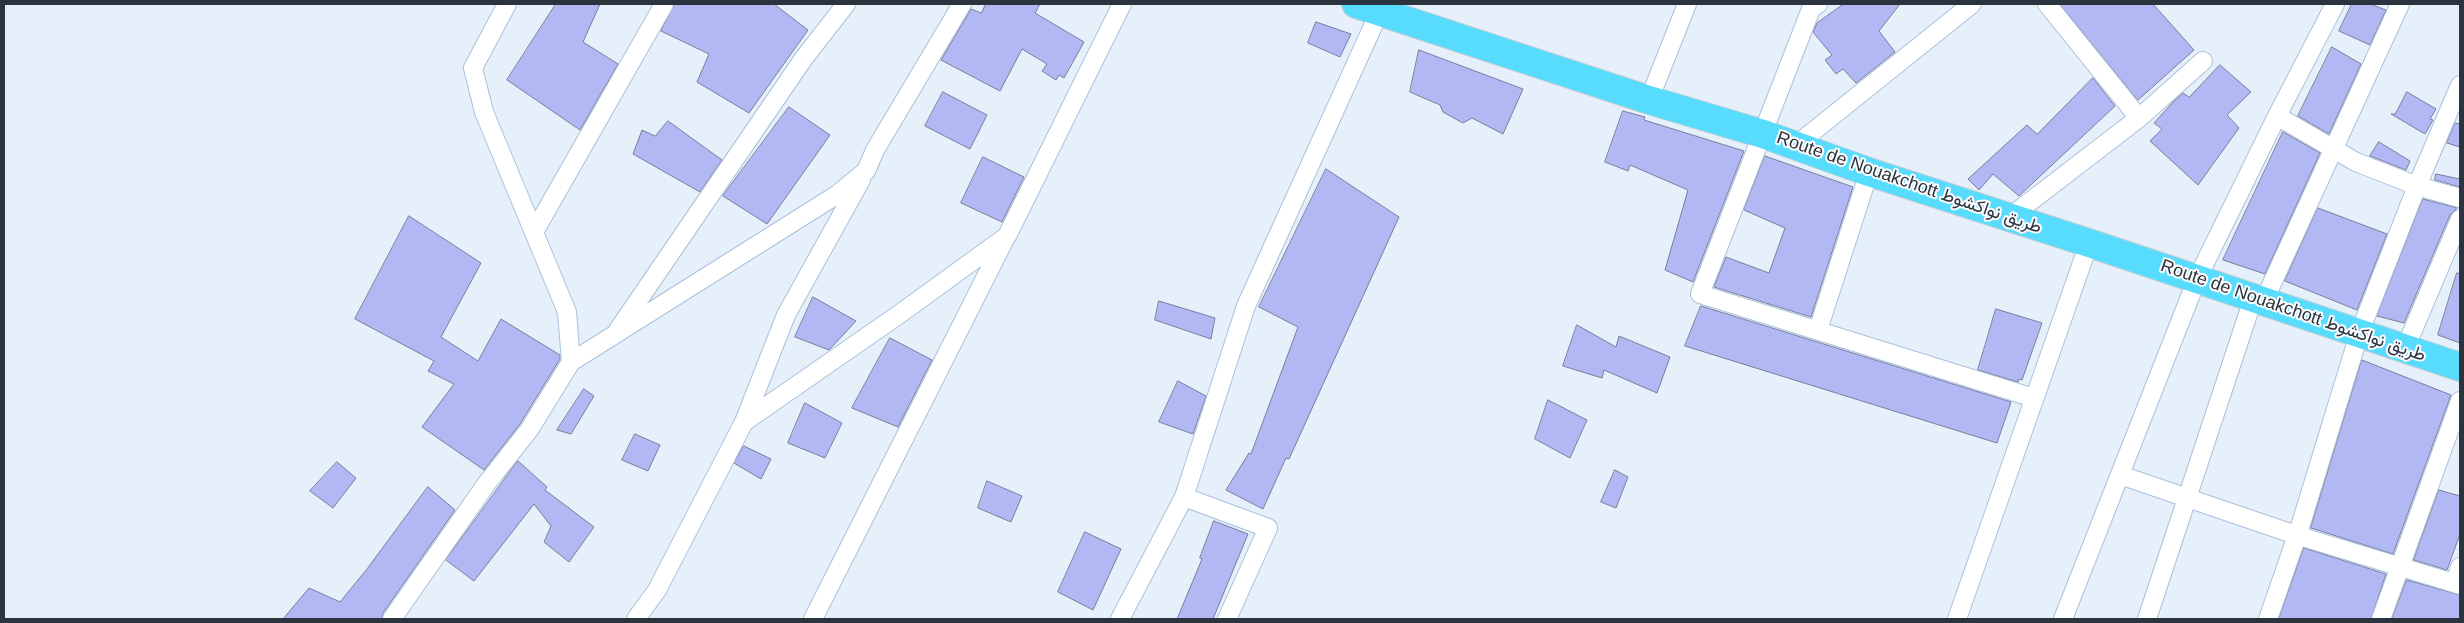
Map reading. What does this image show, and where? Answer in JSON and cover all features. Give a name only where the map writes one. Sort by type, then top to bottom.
[{"type":"highway","name":"Route de Nouakchott طريق نواكشوط","points":[[1373,7],[1649,100],[1763,134],[1869,172],[2089,243],[2460,368]]},
{"type":"street","points":[[507,4],[473,68],[484,112],[567,312],[571,362]]},
{"type":"street","points":[[534,232],[664,4]]},
{"type":"street","points":[[613,337],[804,58],[846,4]]},
{"type":"street","points":[[636,619],[657,590],[744,422],[786,315],[866,171],[875,150],[962,4]]},
{"type":"street","points":[[813,619],[1122,4]]},
{"type":"street","points":[[1649,100],[1687,4]]},
{"type":"street","points":[[1795,146],[1972,4]]},
{"type":"street","points":[[2047,4],[2139,118]]},
{"type":"street","points":[[2063,619],[2197,279],[2276,116],[2335,4]]},
{"type":"street","points":[[2147,619],[2258,301],[2334,149],[2400,4]]},
{"type":"street","points":[[1814,6],[1700,294],[2034,398]]},
{"type":"street","points":[[1120,619],[1184,497],[1246,306],[1373,7]]},
{"type":"street","points":[[2010,217],[2139,118],[2203,61]]},
{"type":"street","points":[[2268,619],[2359,334],[2417,186],[2460,85]]},
{"type":"street","points":[[2276,116],[2356,162],[2417,186],[2460,198]]},
{"type":"street","points":[[392,619],[487,483],[529,430],[571,362],[838,194],[866,171]]},
{"type":"street","points":[[1818,330],[1869,172]]},
{"type":"street","points":[[2405,349],[2460,220]]},
{"type":"street","points":[[744,422],[901,313],[1007,236]]},
{"type":"street","points":[[1957,619],[2089,243]]},
{"type":"street","points":[[2381,619],[2460,401]]},
{"type":"street","points":[[2120,475],[2296,535],[2400,566],[2458,578]]},
{"type":"street","points":[[1184,497],[1268,528],[1227,619]]},
{"type":"building","points":[[556,4],[600,4],[583,42],[618,64],[580,130],[507,80]]},
{"type":"building","points":[[675,4],[774,4],[808,30],[749,113],[697,82],[709,54],[661,31]]},
{"type":"building","points":[[986,4],[1040,4],[1035,13],[1084,42],[1064,78],[1059,75],[1056,80],[1042,71],[1047,64],[1022,49],[1000,91],[941,60],[971,9],[981,13]]},
{"type":"building","points":[[1844,4],[1900,4],[1879,31],[1895,52],[1856,83],[1843,69],[1836,74],[1825,60],[1832,55],[1813,32],[1817,23]]},
{"type":"building","points":[[2060,4],[2153,4],[2194,50],[2138,100]]},
{"type":"building","points":[[2352,4],[2370,4],[2386,10],[2370,45],[2339,31]]},
{"type":"building","points":[[1316,22],[1351,34],[1340,57],[1308,43]]},
{"type":"building","points":[[2332,47],[2361,64],[2329,134],[2298,116]]},
{"type":"building","points":[[1419,50],[1523,89],[1503,134],[1472,118],[1463,123],[1443,112],[1440,105],[1410,92]]},
{"type":"building","points":[[2220,65],[2251,92],[2227,115],[2239,128],[2198,185],[2150,141],[2162,129],[2154,123],[2173,102],[2183,93],[2189,97]]},
{"type":"building","points":[[2093,78],[2115,106],[2019,196],[1993,174],[1979,190],[1968,179],[2027,125],[2037,134]]},
{"type":"building","points":[[943,92],[987,115],[970,149],[925,126]]},
{"type":"building","points":[[2407,92],[2436,109],[2430,119],[2433,120],[2425,134],[2391,114],[2395,114]]},
{"type":"building","points":[[789,107],[830,135],[767,224],[723,196]]},
{"type":"building","points":[[1623,111],[1645,117],[1644,120],[1744,151],[1693,282],[1665,270],[1688,190],[1630,165],[1628,171],[1605,162]]},
{"type":"building","points":[[668,121],[722,160],[700,192],[633,154],[642,130],[655,136]]},
{"type":"building","points":[[2455,123],[2460,124],[2460,147],[2447,143]]},
{"type":"building","points":[[2283,132],[2320,153],[2265,274],[2223,260]]},
{"type":"building","points":[[2379,142],[2410,161],[2406,170],[2370,156]]},
{"type":"building","points":[[1765,156],[1853,187],[1811,317],[1714,287],[1726,257],[1769,273],[1785,228],[1744,210]]},
{"type":"building","points":[[983,157],[1024,177],[1002,222],[961,203]]},
{"type":"building","points":[[1326,169],[1399,217],[1289,459],[1286,458],[1263,509],[1226,490],[1249,453],[1251,454],[1298,327],[1259,307]]},
{"type":"building","points":[[2436,174],[2460,179],[2460,187],[2435,180]]},
{"type":"building","points":[[2423,199],[2457,208],[2450,215],[2404,323],[2377,316]]},
{"type":"building","points":[[2318,208],[2387,234],[2357,310],[2285,281]]},
{"type":"building","points":[[409,216],[481,263],[441,337],[478,361],[501,319],[560,355],[560,359],[520,424],[484,470],[422,427],[454,384],[428,371],[434,361],[355,319]]},
{"type":"building","points":[[2457,273],[2460,273],[2460,343],[2438,335]]},
{"type":"building","points":[[813,297],[856,321],[829,350],[795,337]]},
{"type":"building","points":[[1159,301],[1215,318],[1211,339],[1155,320]]},
{"type":"building","points":[[1701,306],[2011,402],[1997,443],[1685,346]]},
{"type":"building","points":[[1996,309],[2042,323],[2022,380],[2019,379],[2018,382],[1978,370]]},
{"type":"building","points":[[1577,325],[1616,347],[1619,336],[1670,357],[1657,393],[1604,370],[1602,378],[1563,366]]},
{"type":"building","points":[[890,338],[932,360],[898,427],[852,408]]},
{"type":"building","points":[[2362,360],[2451,395],[2393,554],[2311,528]]},
{"type":"building","points":[[1178,381],[1206,396],[1193,434],[1159,422]]},
{"type":"building","points":[[584,389],[594,396],[571,434],[557,430]]},
{"type":"building","points":[[1548,400],[1587,420],[1570,458],[1535,439]]},
{"type":"building","points":[[805,403],[842,423],[825,458],[788,443]]},
{"type":"building","points":[[635,434],[660,445],[648,471],[622,460]]},
{"type":"building","points":[[744,446],[771,459],[761,479],[734,463]]},
{"type":"building","points":[[518,461],[547,487],[545,490],[594,527],[569,562],[544,542],[551,526],[534,504],[474,581],[446,560]]},
{"type":"building","points":[[337,462],[356,478],[333,508],[310,491]]},
{"type":"building","points":[[1615,470],[1628,477],[1616,508],[1601,502]]},
{"type":"building","points":[[987,481],[1022,496],[1011,522],[978,508]]},
{"type":"building","points":[[428,487],[455,510],[383,613],[382,619],[283,619],[309,588],[340,602]]},
{"type":"building","points":[[2439,490],[2460,496],[2460,534],[2447,570],[2414,560]]},
{"type":"building","points":[[1214,521],[1248,534],[1213,619],[1177,619],[1202,559],[1200,558]]},
{"type":"building","points":[[1085,532],[1121,549],[1093,610],[1058,592]]},
{"type":"building","points":[[2304,548],[2386,574],[2371,619],[2279,619]]},
{"type":"building","points":[[2407,580],[2460,595],[2460,619],[2392,619]]}]
